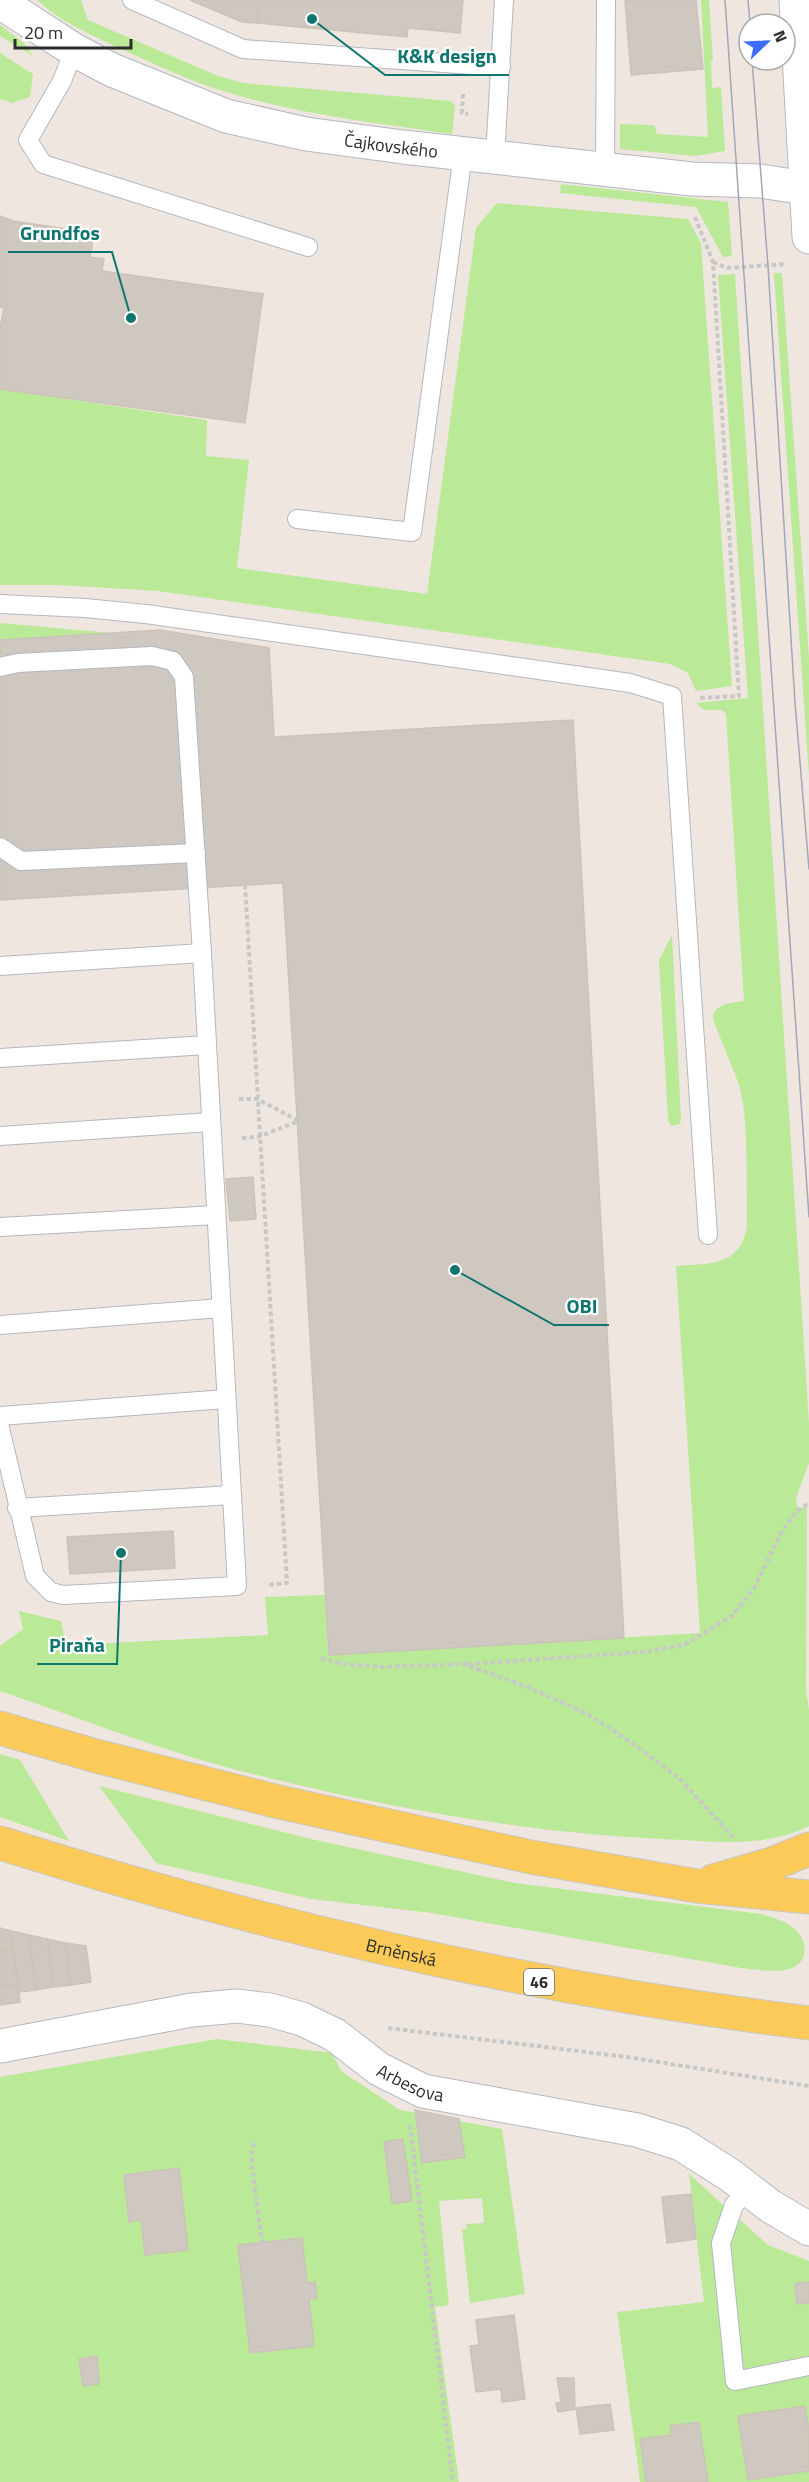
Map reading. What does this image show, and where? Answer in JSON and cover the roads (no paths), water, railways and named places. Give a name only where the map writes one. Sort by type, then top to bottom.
[{"type":"main road","points":[[0,1728],[96,1756],[279,1802],[531,1857],[696,1886],[809,1897]]},
{"type":"main road","name":"Brněnská","points":[[0,1843],[208,1906],[361,1944],[649,2002],[809,2023]]},
{"type":"main road","points":[[696,1886],[772,1864],[809,1849]]},
{"type":"street","points":[[796,0],[809,237]]},
{"type":"street","name":"Čajkovského","points":[[0,2],[75,50],[150,86],[225,116],[306,134],[479,155],[605,167],[692,179],[760,181],[807,189]]},
{"type":"street","name":"Arbesova","points":[[0,2046],[192,2010],[250,2007],[289,2015],[321,2028],[347,2044],[379,2069],[415,2088],[466,2100],[657,2135],[681,2144],[748,2188],[770,2206],[809,2229]]},
{"type":"lane","points":[[132,0],[243,49],[501,67]]},
{"type":"lane","points":[[297,519],[412,532],[479,155],[501,67],[504,0]]},
{"type":"lane","points":[[605,167],[606,0]]},
{"type":"lane","points":[[75,50],[62,81],[28,140],[44,164],[309,247]]},
{"type":"lane","points":[[0,604],[85,608],[146,614],[630,682],[672,696],[708,1235]]},
{"type":"lane","points":[[0,667],[18,663],[152,656],[167,658],[178,665],[185,686],[237,1586],[51,1593],[35,1576],[17,1508],[0,1428]]},
{"type":"lane","points":[[0,847],[21,861],[196,853]]},
{"type":"lane","points":[[0,966],[202,953]]},
{"type":"lane","points":[[0,1058],[207,1045]]},
{"type":"lane","points":[[0,1136],[211,1131]]},
{"type":"lane","points":[[0,1227],[216,1215]]},
{"type":"lane","points":[[0,1325],[221,1308]]},
{"type":"lane","points":[[0,1416],[226,1399]]},
{"type":"lane","points":[[17,1508],[232,1495]]},
{"type":"lane","points":[[748,2188],[734,2205],[721,2243],[735,2381],[808,2366]]},
{"type":"tram line","points":[[725,0],[809,1217]]},
{"type":"tram line","points":[[748,0],[749,12]]},
{"type":"tram line","points":[[753,72],[768,266],[795,703],[809,869]]},
{"type":"place","name":"K&K design","points":[[312,19]]},
{"type":"place","name":"Grundfos","points":[[131,318]]},
{"type":"place","name":"OBI","points":[[455,1270]]},
{"type":"place","name":"Piraňa","points":[[121,1553]]}]
